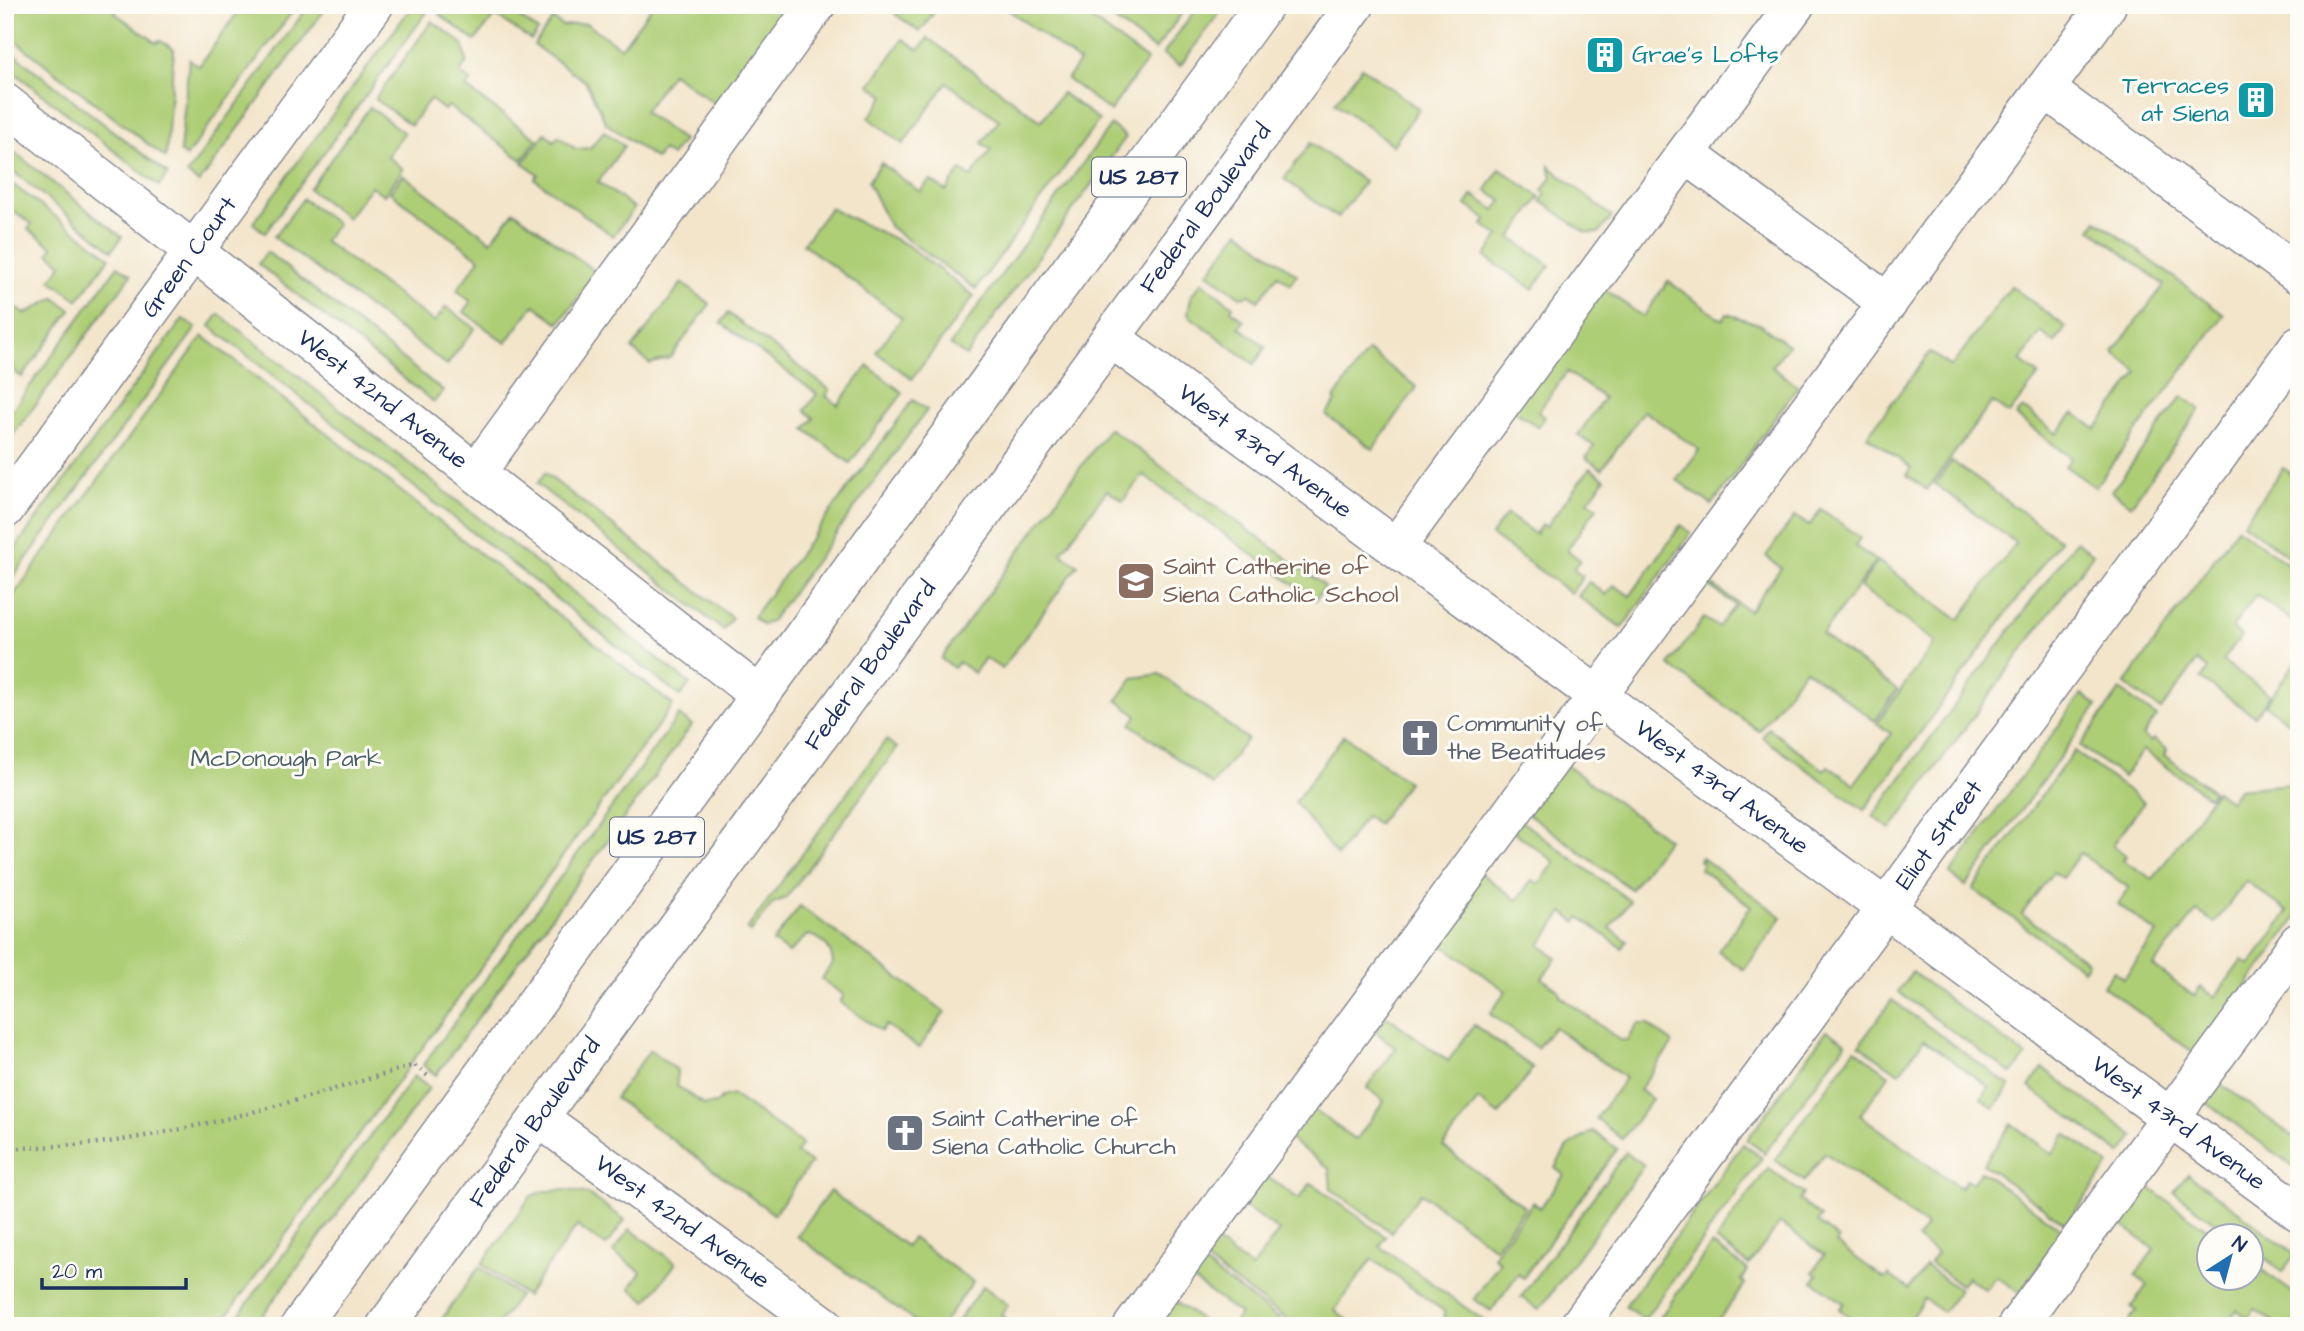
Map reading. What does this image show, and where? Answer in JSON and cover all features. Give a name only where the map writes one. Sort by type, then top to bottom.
[{"type":"street","name":"Green Court","points":[[5,509],[374,5]]},
{"type":"street","points":[[476,473],[816,5]]},
{"type":"street","name":"US 287","points":[[300,1326],[1264,5]]},
{"type":"street","name":"Federal Boulevard","points":[[386,1326],[1355,5]]},
{"type":"street","points":[[1396,547],[1795,5]]},
{"type":"street","points":[[1133,1326],[2107,5]]},
{"type":"street","points":[[2045,89],[2299,275]]},
{"type":"street","name":"West 42nd Avenue","points":[[5,103],[760,696]]},
{"type":"street","points":[[1685,153],[1888,303]]},
{"type":"street","name":"West 43rd Avenue","points":[[1111,338],[2299,1212]]},
{"type":"street","name":"Eliot Street","points":[[1579,1326],[2299,345]]},
{"type":"street","points":[[2017,1326],[2299,942]]},
{"type":"street","name":"West 42nd Avenue","points":[[539,1118],[825,1326]]},
{"type":"path","points":[[5,1149],[125,1140],[184,1129],[309,1097],[414,1065]]},
{"type":"green space","points":[[11,5],[115,5],[118,8],[115,13],[157,43],[159,40],[174,49],[166,158],[5,33],[5,13]]},
{"type":"green space","points":[[243,5],[297,5],[186,157],[180,152],[189,59],[199,66]]},
{"type":"green space","points":[[309,5],[328,5],[199,183],[187,174]]},
{"type":"green space","points":[[413,5],[432,5],[265,233],[253,223]]},
{"type":"green space","points":[[445,5],[503,5],[538,31],[531,40],[495,15],[475,41],[439,14]]},
{"type":"green space","points":[[653,5],[778,5],[786,11],[717,105],[672,73],[644,112],[683,140],[671,156],[662,150],[656,159],[606,123],[586,82],[534,45],[553,19],[562,26],[586,23],[621,48]]},
{"type":"green space","points":[[901,5],[939,5],[920,32],[895,14]]},
{"type":"green space","points":[[1002,5],[1083,5],[1086,8],[1083,13],[1147,60],[1110,111],[1067,79],[1079,62]]},
{"type":"green space","points":[[1116,5],[1188,5],[1155,50],[1113,19]]},
{"type":"green space","points":[[1199,5],[1225,5],[1180,66],[1163,54]]},
{"type":"green space","points":[[432,21],[463,44],[467,62],[460,73],[471,81],[466,88],[537,139],[522,160],[448,106],[444,110],[430,99],[411,125],[375,99]]},
{"type":"green space","points":[[928,38],[1041,121],[1062,93],[1099,120],[976,289],[890,227],[868,182],[881,163],[920,192],[930,180],[946,191],[961,170],[971,177],[991,150],[982,143],[999,120],[947,83],[903,144],[869,118],[885,96],[870,85],[903,39],[919,50]]},
{"type":"green space","points":[[5,47],[168,174],[159,186],[5,65]]},
{"type":"green space","points":[[1362,67],[1419,109],[1393,145],[1335,103]]},
{"type":"green space","points":[[370,107],[404,133],[387,156],[403,169],[384,195],[371,186],[347,218],[309,189]]},
{"type":"green space","points":[[1111,125],[1126,137],[966,356],[950,345]]},
{"type":"green space","points":[[604,131],[624,146],[598,182],[634,208],[613,236],[535,179],[538,174],[523,163],[545,133],[554,141],[558,136],[576,149],[590,148]]},
{"type":"green space","points":[[1311,143],[1364,182],[1338,218],[1284,179]]},
{"type":"green space","points":[[5,145],[122,237],[112,250],[5,165]]},
{"type":"green space","points":[[1549,166],[1612,217],[1599,233],[1585,232],[1541,201],[1546,194],[1542,191],[1552,177]]},
{"type":"green space","points":[[1500,169],[1540,197],[1511,238],[1550,265],[1533,289],[1485,257],[1499,236],[1483,225],[1486,219],[1466,205],[1473,195],[1495,210],[1502,201],[1486,190]]},
{"type":"green space","points":[[403,175],[491,241],[514,211],[597,273],[559,323],[534,305],[506,343],[464,312],[471,302],[457,290],[480,259],[390,192]]},
{"type":"green space","points":[[5,179],[110,257],[78,300],[51,280],[62,264],[49,253],[53,247],[28,229],[32,224],[5,205]]},
{"type":"green space","points":[[303,199],[337,224],[324,241],[434,322],[446,307],[475,328],[447,365],[274,237]]},
{"type":"green space","points":[[830,208],[907,245],[974,296],[912,379],[876,352],[902,318],[803,244]]},
{"type":"green space","points":[[2097,220],[2224,315],[2095,487],[2065,466],[2071,458],[2016,416],[2023,408],[2057,434],[2074,413],[2096,429],[2138,372],[2113,352],[2164,285],[2091,229]]},
{"type":"green space","points":[[1239,231],[1297,275],[1290,284],[1278,275],[1258,301],[1250,295],[1240,297],[1208,273]]},
{"type":"green space","points":[[267,252],[443,391],[434,402],[258,264]]},
{"type":"green space","points":[[118,266],[131,275],[5,446],[5,420]]},
{"type":"green space","points":[[1668,281],[1722,320],[1727,314],[1759,324],[1788,345],[1772,367],[1798,386],[1712,505],[1677,480],[1699,450],[1644,411],[1602,469],[1586,458],[1594,446],[1578,435],[1604,398],[1567,372],[1538,412],[1545,417],[1538,427],[1510,408],[1599,285],[1643,317]]},
{"type":"green space","points":[[1202,282],[1233,306],[1231,310],[1244,321],[1239,327],[1266,347],[1254,364],[1188,315],[1191,296]]},
{"type":"green space","points":[[682,283],[710,304],[670,358],[650,364],[632,349]]},
{"type":"green space","points":[[2011,286],[2066,327],[2055,343],[2041,332],[2020,361],[2039,375],[2009,414],[1992,402],[1927,490],[1907,475],[1911,468],[1867,436],[1930,352],[1951,367]]},
{"type":"green space","points":[[55,298],[71,310],[22,377],[5,365],[5,341],[8,337],[5,334],[5,313],[12,305],[25,314]]},
{"type":"green space","points":[[728,313],[830,390],[826,396],[838,405],[868,366],[903,393],[850,463],[805,429],[814,418],[805,410],[817,394],[721,323]]},
{"type":"green space","points":[[219,314],[690,684],[680,696],[210,326]]},
{"type":"green space","points":[[183,319],[196,328],[5,588],[5,562]]},
{"type":"green space","name":"McDonough Park","points":[[203,336],[673,705],[219,1326],[5,1326],[5,607]]},
{"type":"green space","points":[[1368,351],[1417,387],[1373,449],[1326,415]]},
{"type":"green space","points":[[2182,396],[2200,409],[2131,505],[2112,491]]},
{"type":"green space","points":[[913,400],[927,410],[772,620],[763,625],[753,617]]},
{"type":"green space","points":[[1109,428],[1325,586],[1315,600],[1143,475],[1123,501],[1107,490],[1061,553],[1078,565],[1002,669],[985,658],[974,673],[959,662],[954,668],[941,659]]},
{"type":"green space","points":[[1952,461],[2060,540],[1864,810],[1762,737],[1768,728],[1824,770],[1828,766],[1854,784],[1891,734],[1877,723],[1935,642],[1860,587],[1878,561],[1959,620],[2016,543],[1935,484]]},
{"type":"green space","points":[[1590,468],[1605,479],[1588,501],[1597,507],[1567,550],[1580,560],[1573,569],[1583,577],[1571,593],[1491,535],[1507,514],[1535,534],[1542,524],[1546,527]]},
{"type":"green space","points":[[2283,468],[2299,479],[2299,513],[2295,518],[2299,521],[2299,564],[2243,523]]},
{"type":"green space","points":[[545,473],[732,618],[723,630],[537,484]]},
{"type":"green space","points":[[1821,509],[1860,538],[1855,546],[1876,561],[1822,635],[1897,690],[1875,721],[1805,669],[1759,731],[1669,665],[1704,618],[1718,627],[1735,605],[1697,577],[1729,534],[1739,542],[1710,583],[1749,611],[1781,568],[1766,556],[1795,516],[1809,526]]},
{"type":"green space","points":[[1681,525],[1691,533],[1622,628],[1578,596],[1589,582],[1606,595],[1614,585],[1630,596]]},
{"type":"green space","points":[[2237,528],[2299,572],[2299,626],[2256,595],[2232,628],[2241,636],[2223,661],[2270,695],[2255,716],[2201,679],[2208,669],[2197,661],[2161,710],[2125,684]]},
{"type":"green space","points":[[2076,541],[2093,554],[1891,829],[1873,816]]},
{"type":"green space","points":[[2299,657],[2299,729],[2265,705]]},
{"type":"green space","points":[[1160,674],[1247,739],[1212,785],[1131,724],[1137,716],[1117,700],[1133,678]]},
{"type":"green space","points":[[2120,690],[2156,717],[2143,736],[2150,742],[2153,739],[2167,749],[2164,755],[2213,791],[2209,797],[2143,750],[2123,777],[2080,746]]},
{"type":"green space","points":[[2082,694],[2097,706],[1966,886],[1950,874]]},
{"type":"green space","points":[[679,715],[692,725],[436,1075],[423,1065]]},
{"type":"green space","points":[[1344,735],[1408,782],[1378,824],[1366,816],[1337,856],[1295,802]]},
{"type":"green space","points":[[886,740],[897,748],[786,898],[773,903],[751,932],[747,929]]},
{"type":"green space","points":[[2074,751],[2144,802],[2113,845],[2126,856],[2123,860],[2153,879],[2216,791],[2230,801],[2238,789],[2299,783],[2299,919],[2296,918],[2197,1055],[2103,986],[2114,971],[2124,978],[2157,933],[2118,904],[2129,888],[2080,853],[2062,878],[2053,872],[2022,914],[2088,962],[2083,969],[1973,889]],"holes":[[[2246,881],[2288,912],[2250,965],[2242,960],[2215,997],[2201,987],[2194,996],[2153,966],[2197,911],[2215,923]]]},
{"type":"green space","points":[[1559,760],[1668,839],[1631,889],[1523,810]]},
{"type":"green space","points":[[1521,821],[1630,901],[1610,928],[1627,941],[1622,948],[1580,917],[1576,922],[1563,912],[1540,945],[1557,958],[1542,978],[1559,991],[1560,996],[1620,1040],[1627,1040],[1638,1024],[1647,1024],[1673,1043],[1639,1090],[1652,1099],[1622,1139],[1596,1119],[1625,1078],[1554,1027],[1537,1048],[1490,1014],[1506,991],[1433,938],[1480,873],[1517,900],[1532,880],[1539,884],[1555,862],[1513,831]]},
{"type":"green space","points":[[1701,857],[1782,917],[1744,970],[1718,951],[1751,906],[1700,869],[1703,864],[1699,860]]},
{"type":"green space","points":[[800,906],[945,1012],[919,1048],[886,1025],[881,1031],[840,1002],[844,995],[821,979],[833,963],[828,948],[822,941],[807,935],[789,953],[773,942]]},
{"type":"green space","points":[[1912,972],[2026,1056],[2012,1074],[1898,992]]},
{"type":"green space","points":[[1892,1000],[2010,1086],[1994,1108],[1981,1099],[1989,1087],[1924,1040],[1899,1073],[1859,1045]]},
{"type":"green space","points":[[1387,1016],[1448,1061],[1474,1025],[1533,1068],[1499,1115],[1478,1100],[1443,1147],[1525,1207],[1495,1248],[1421,1193],[1391,1232],[1331,1189],[1329,1168],[1281,1133],[1304,1103],[1356,1140],[1384,1101],[1367,1088],[1396,1048],[1376,1032]]},
{"type":"green space","points":[[1827,1030],[1846,1043],[1765,1153],[1747,1140]]},
{"type":"green space","points":[[1855,1049],[1889,1075],[1860,1115],[1960,1188],[1966,1180],[1972,1183],[1981,1171],[2064,1231],[2020,1293],[1996,1276],[1985,1290],[1967,1277],[1961,1285],[1930,1263],[1937,1253],[1917,1239],[1926,1226],[1825,1153],[1804,1181],[1775,1160]]},
{"type":"green space","points":[[650,1050],[677,1070],[677,1086],[704,1105],[716,1104],[721,1098],[733,1095],[802,1144],[796,1153],[811,1163],[774,1214],[615,1098]]},
{"type":"green space","points":[[2043,1068],[2134,1136],[2121,1154],[2029,1087]]},
{"type":"green space","points":[[414,1076],[429,1088],[255,1326],[231,1326]]},
{"type":"green space","points":[[2213,1078],[2299,1141],[2299,1171],[2199,1097]]},
{"type":"green space","points":[[2012,1124],[2052,1154],[2066,1134],[2109,1165],[2066,1224],[1983,1164]]},
{"type":"green space","points":[[1593,1131],[1617,1149],[1523,1278],[1518,1274],[1491,1311],[1474,1299],[1500,1262],[1493,1256],[1533,1202],[1540,1208],[1564,1175],[1555,1168],[1567,1147]]},
{"type":"green space","points":[[1743,1144],[1762,1158],[1644,1320],[1625,1306]]},
{"type":"green space","points":[[1626,1152],[1644,1165],[1539,1310],[1521,1297]]},
{"type":"green space","points":[[1768,1168],[1803,1194],[1799,1200],[1821,1217],[1817,1222],[1839,1239],[1836,1243],[1885,1279],[1889,1275],[1909,1289],[1926,1266],[1959,1290],[1943,1312],[1924,1299],[1905,1326],[1844,1326],[1850,1317],[1839,1309],[1844,1303],[1813,1281],[1817,1275],[1813,1272],[1824,1255],[1780,1223],[1749,1265],[1716,1240]]},
{"type":"green space","points":[[1259,1171],[1299,1199],[1311,1183],[1386,1237],[1380,1246],[1484,1321],[1480,1326],[1455,1326],[1443,1316],[1445,1312],[1372,1259],[1335,1310],[1355,1326],[1296,1326],[1198,1255],[1210,1238],[1252,1268],[1279,1231],[1237,1201]]},
{"type":"green space","points":[[2188,1174],[2252,1222],[2215,1222],[2174,1192]]},
{"type":"green space","points":[[2139,1180],[2197,1222],[2196,1292],[2266,1292],[2266,1273],[2299,1297],[2299,1315],[2291,1326],[2278,1326],[2255,1309],[2248,1318],[2237,1310],[2225,1326],[2125,1326],[2136,1311],[2131,1307],[2147,1285],[2135,1276],[2154,1249],[2112,1218]]},
{"type":"green space","points":[[568,1190],[588,1194],[625,1220],[606,1246],[577,1226],[526,1296],[482,1264],[531,1196],[545,1191]]},
{"type":"green space","points":[[830,1191],[906,1246],[912,1238],[973,1282],[941,1326],[921,1326],[797,1236]]},
{"type":"green space","points":[[630,1229],[676,1263],[647,1301],[630,1288],[641,1272],[613,1252]]},
{"type":"green space","points":[[2266,1232],[2295,1254],[2282,1272],[2266,1260]]},
{"type":"green space","points":[[1712,1244],[1748,1270],[1741,1280],[1745,1284],[1714,1326],[1654,1326]]},
{"type":"green space","points":[[1194,1257],[1289,1326],[1232,1326],[1240,1314],[1183,1273]]},
{"type":"green space","points":[[479,1267],[519,1296],[497,1326],[437,1326]]},
{"type":"green space","points":[[983,1286],[1008,1305],[1001,1315],[1016,1326],[954,1326]]},
{"type":"green space","points":[[1165,1294],[1209,1326],[1144,1326]]},
{"type":"place","name":"Grae's Lofts","points":[[1605,55]]},
{"type":"place","name":"Terraces at Siena","points":[[2256,100]]},
{"type":"place","name":"Saint Catherine of Siena Catholic School","points":[[1136,581]]},
{"type":"place","name":"Community of the Beatitudes","points":[[1420,738]]},
{"type":"place","name":"Saint Catherine of Siena Catholic Church","points":[[905,1133]]}]
